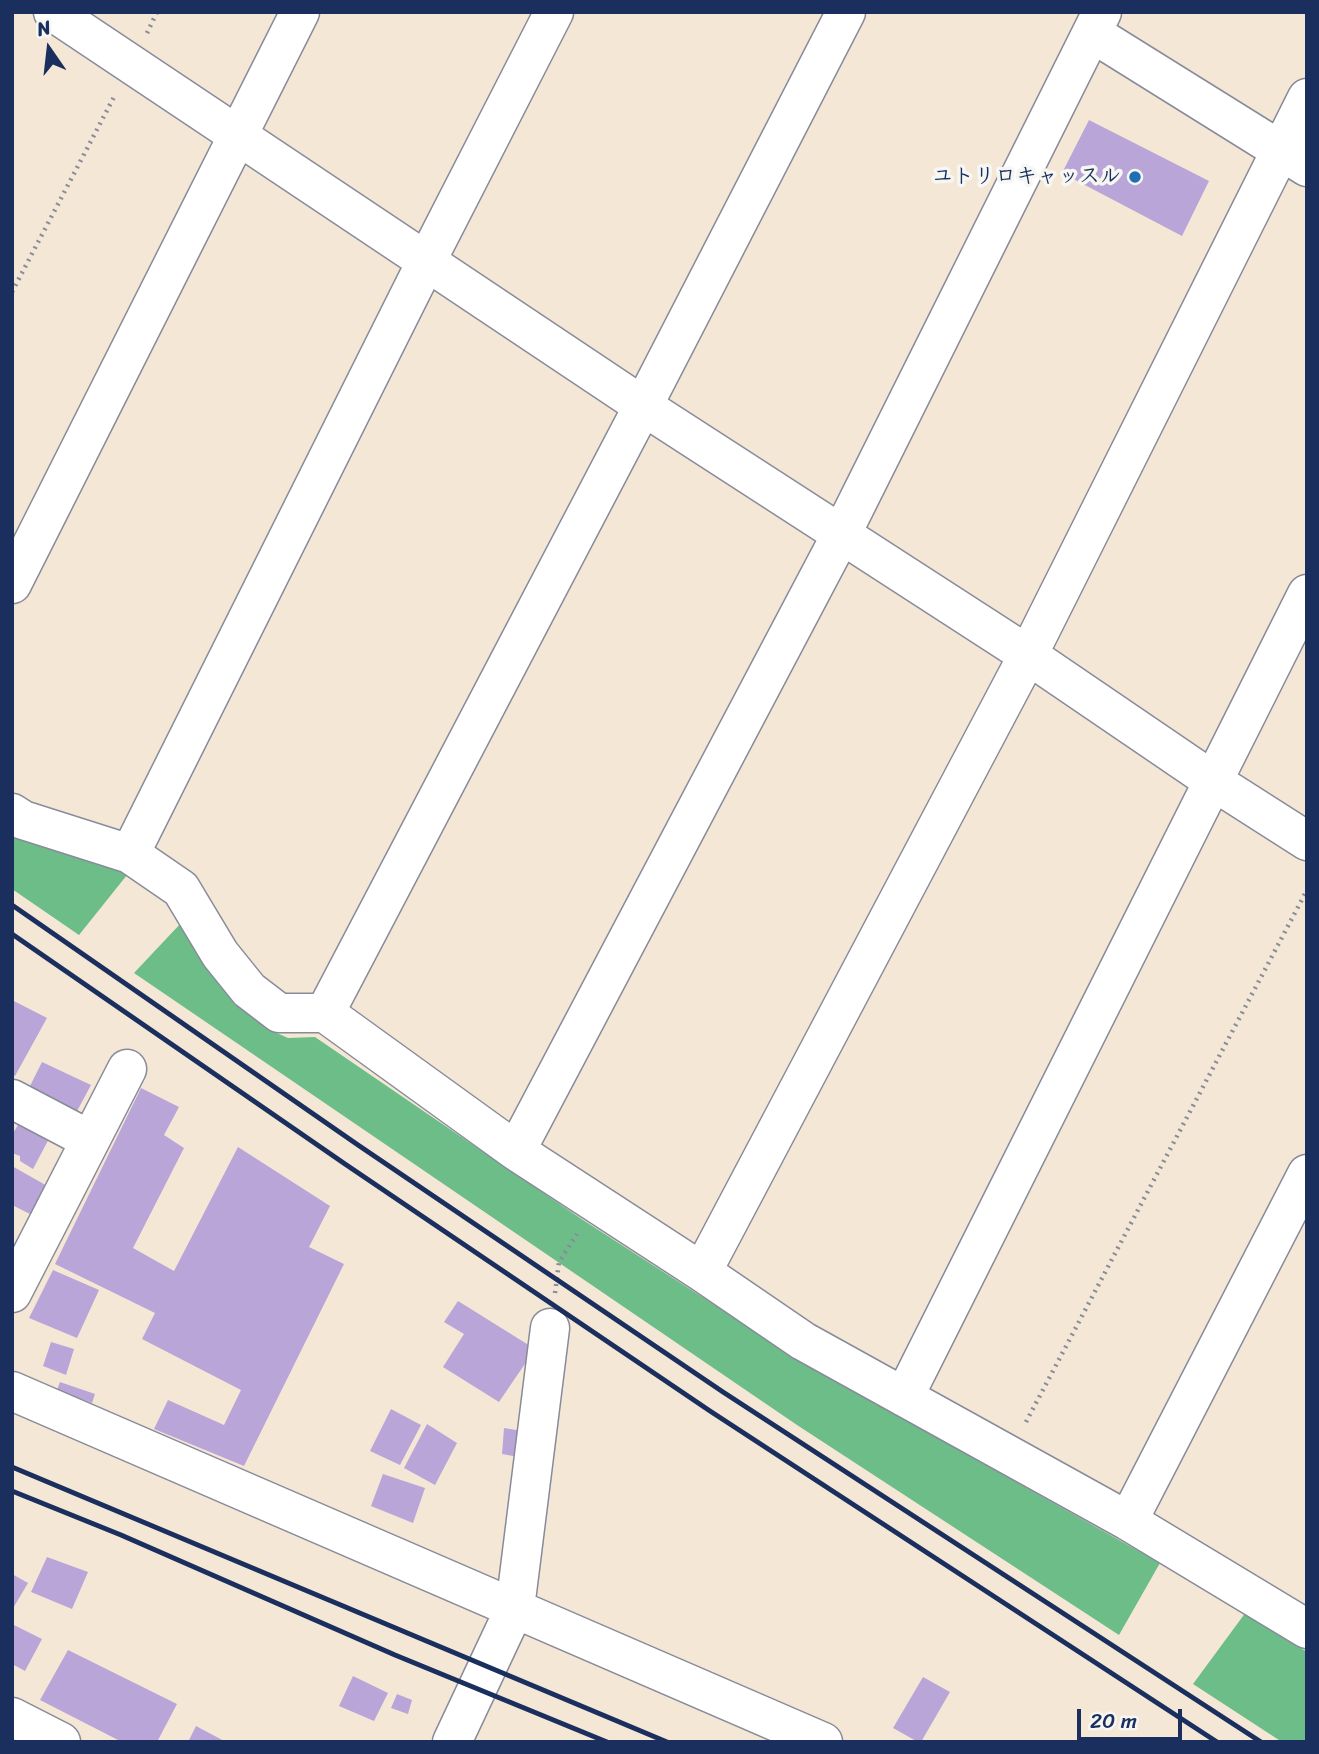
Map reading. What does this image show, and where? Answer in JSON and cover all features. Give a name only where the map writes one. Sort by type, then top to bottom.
[{"type":"street","points":[[53,12],[426,262],[1028,655],[1213,781],[1307,841]]},
{"type":"street","points":[[12,584],[300,12]]},
{"type":"street","points":[[130,854],[554,12]]},
{"type":"street","points":[[325,1013],[846,12]]},
{"type":"street","points":[[516,1151],[842,533],[1097,22],[1293,159]]},
{"type":"street","points":[[702,1272],[1293,159],[1307,98]]},
{"type":"street","points":[[904,1397],[1307,594]]},
{"type":"street","points":[[12,813],[23,820],[130,854],[181,889],[220,954],[249,990],[279,1013],[325,1013],[516,1151],[803,1341],[1128,1521],[1307,1629]]},
{"type":"street","points":[[12,1293],[127,1069]]},
{"type":"street","points":[[12,1099],[90,1140]]},
{"type":"street","points":[[1128,1521],[1307,1174]]},
{"type":"street","points":[[453,1742],[515,1608],[550,1328]]},
{"type":"street","points":[[12,1391],[823,1742]]},
{"type":"street","points":[[12,1717],[61,1742]]},
{"type":"path","points":[[12,292],[158,12]]},
{"type":"path","points":[[1009,1455],[1307,890]]},
{"type":"green space","points":[[12,835],[97,857],[131,870],[79,935],[12,889]]},
{"type":"green space","points":[[182,922],[209,969],[240,1008],[268,1029],[288,1038],[315,1037],[583,1220],[806,1364],[1160,1563],[1119,1635],[797,1425],[134,973]]},
{"type":"green space","points":[[1246,1612],[1307,1652],[1307,1742],[1282,1742],[1193,1684]]},
{"type":"building","name":"ユトリロキャッスル","points":[[1089,120],[1209,181],[1182,236],[1062,173]]},
{"type":"building","points":[[12,1000],[47,1018],[15,1076],[12,1074]]},
{"type":"building","points":[[42,1062],[91,1085],[76,1113],[30,1086]]},
{"type":"building","points":[[141,1088],[179,1107],[164,1135],[184,1148],[133,1248],[174,1271],[238,1147],[330,1206],[309,1247],[344,1264],[244,1466],[154,1429],[168,1400],[224,1425],[241,1390],[142,1339],[155,1313],[55,1264]]},
{"type":"building","points":[[22,1118],[51,1135],[33,1169],[20,1161],[20,1156],[12,1153],[12,1135]]},
{"type":"building","points":[[12,1166],[49,1187],[32,1215],[12,1205]]},
{"type":"building","points":[[53,1270],[99,1290],[77,1338],[29,1318]]},
{"type":"building","points":[[458,1301],[535,1349],[499,1402],[443,1367],[464,1334],[444,1322]]},
{"type":"building","points":[[51,1342],[74,1349],[66,1375],[43,1366]]},
{"type":"building","points":[[60,1382],[95,1394],[92,1403],[57,1390]]},
{"type":"building","points":[[391,1409],[421,1425],[400,1465],[370,1451]]},
{"type":"building","points":[[427,1424],[457,1443],[435,1485],[404,1468]]},
{"type":"building","points":[[504,1428],[522,1431],[519,1457],[502,1454]]},
{"type":"building","points":[[383,1474],[425,1488],[413,1523],[371,1506]]},
{"type":"building","points":[[47,1557],[88,1572],[72,1609],[31,1592]]},
{"type":"building","points":[[12,1574],[28,1583],[12,1610]]},
{"type":"building","points":[[12,1624],[42,1639],[25,1671],[12,1664]]},
{"type":"building","points":[[68,1650],[177,1704],[157,1742],[122,1742],[40,1700]]},
{"type":"building","points":[[353,1676],[388,1693],[374,1721],[339,1706]]},
{"type":"building","points":[[923,1677],[950,1692],[921,1742],[918,1742],[893,1728]]},
{"type":"building","points":[[397,1694],[412,1700],[408,1714],[391,1708]]},
{"type":"building","points":[[196,1726],[226,1742],[188,1742]]},
{"type":"railway","points":[[12,905],[358,1145],[723,1392],[1261,1742]]},
{"type":"railway","points":[[12,934],[710,1411],[1217,1742]]},
{"type":"railway","points":[[12,1467],[667,1742]]},
{"type":"railway","points":[[12,1491],[121,1535],[395,1655],[607,1742]]},
{"type":"place","name":"ユトリロキャッスル","points":[[1135,177]]}]
